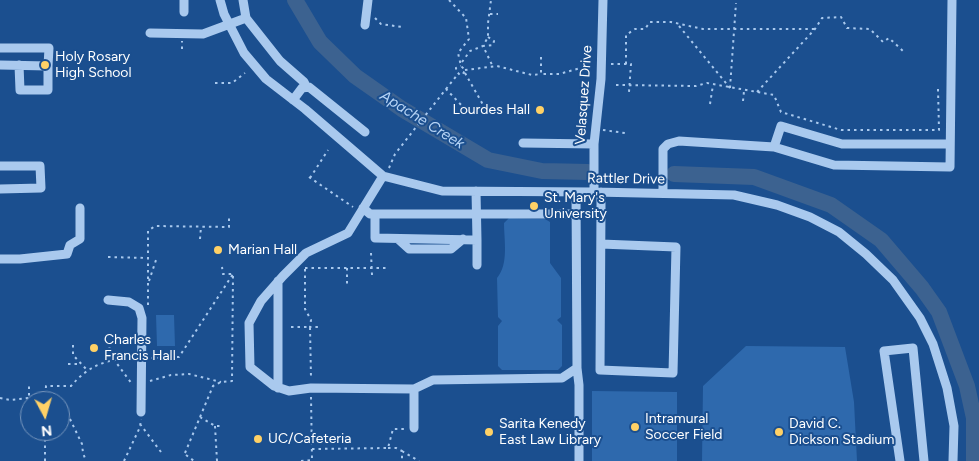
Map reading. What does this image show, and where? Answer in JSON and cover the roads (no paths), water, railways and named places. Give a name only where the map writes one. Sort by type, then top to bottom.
[{"type":"street","points":[[184,0],[184,12]]},
{"type":"street","name":"Rattler Drive","points":[[220,0],[224,14],[244,53],[266,79],[385,177],[442,191],[734,195],[777,205],[810,217],[839,232],[894,280],[920,318],[933,344],[947,388],[954,426],[953,461]]},
{"type":"street","points":[[244,0],[246,18],[280,60],[306,86],[365,132]]},
{"type":"street","points":[[365,25],[368,0]]},
{"type":"street","name":"Velasquez Drive","points":[[601,244],[676,247],[673,372],[600,370],[601,244],[594,144],[601,79],[603,0]]},
{"type":"street","points":[[663,194],[663,149],[668,144],[679,141],[774,147],[834,165],[950,167],[952,0]]},
{"type":"street","points":[[150,33],[203,34],[246,18]]},
{"type":"street","points":[[0,48],[49,48],[48,90],[20,90],[19,65]]},
{"type":"street","points":[[0,65],[48,66]]},
{"type":"street","points":[[293,100],[302,88],[306,86]]},
{"type":"street","points":[[774,147],[781,126],[842,144],[950,144]]},
{"type":"street","points":[[523,144],[594,144]]},
{"type":"street","points":[[0,166],[40,166],[41,188],[0,189]]},
{"type":"street","points":[[385,177],[348,233],[306,253],[261,301],[249,323],[250,367],[274,386],[289,391],[311,388],[414,389],[433,380],[562,378],[577,368]]},
{"type":"street","points":[[476,191],[477,265]]},
{"type":"street","points":[[576,192],[579,461]]},
{"type":"street","points":[[0,259],[67,254],[70,245],[80,239],[80,208]]},
{"type":"street","points":[[363,208],[370,214],[576,214]]},
{"type":"street","points":[[375,214],[375,238],[477,240]]},
{"type":"street","points":[[278,281],[278,388]]},
{"type":"street","points":[[108,300],[129,302],[139,308],[142,318],[141,412]]},
{"type":"street","points":[[900,461],[884,351],[913,348],[924,461]]},
{"type":"street","points":[[414,389],[414,428]]},
{"type":"waterway","name":"Apache Creek","points":[[295,0],[320,42],[355,76],[402,109],[488,160],[542,171],[588,172]]},
{"type":"waterway","name":"Apache Creek","points":[[674,174],[754,177],[831,205],[881,240],[922,288],[939,312],[967,386],[974,418],[974,461]]},
{"type":"waterway","name":"Apache Creek","points":[[974,431],[979,431]]},
{"type":"place","name":"Holy Rosary High School","points":[[45,65]]},
{"type":"place","name":"Lourdes Hall","points":[[540,110]]},
{"type":"place","name":"St. Mary's University","points":[[534,206]]},
{"type":"place","name":"Marian Hall","points":[[218,250]]},
{"type":"place","name":"Charles Francis Hall","points":[[94,348]]},
{"type":"place","name":"Intramural Soccer Field","points":[[635,427]]},
{"type":"place","name":"Sarita Kenedy East Law Library","points":[[489,432]]},
{"type":"place","name":"David C. Dickson Stadium","points":[[779,432]]},
{"type":"place","name":"UC/Cafeteria","points":[[258,439]]}]
